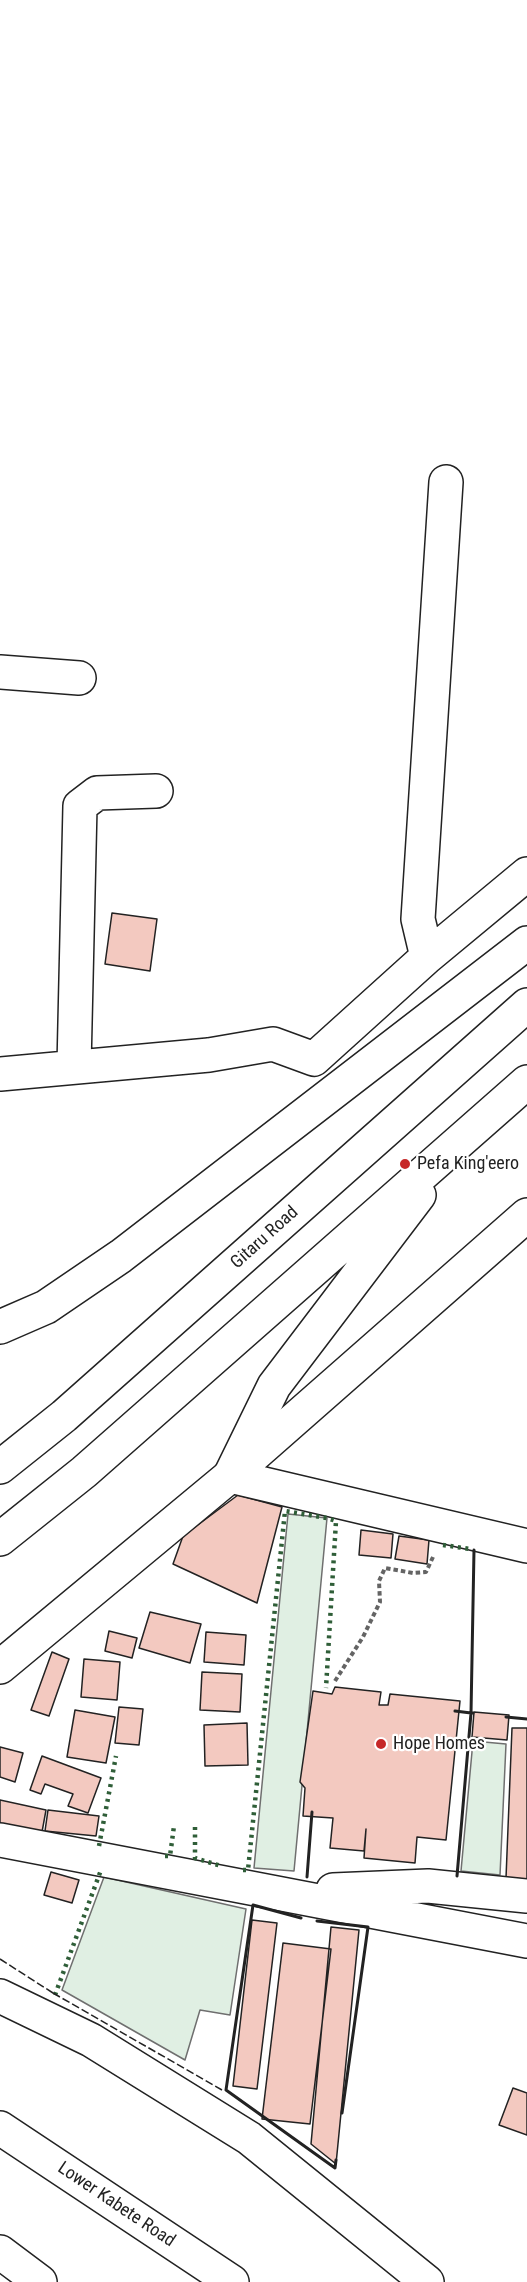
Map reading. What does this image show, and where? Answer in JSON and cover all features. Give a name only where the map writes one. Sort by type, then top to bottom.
[{"type":"street","points":[[427,957],[418,919],[446,482]]},
{"type":"street","points":[[0,672],[79,678]]},
{"type":"street","points":[[74,1066],[80,807],[97,793],[156,791]]},
{"type":"street","points":[[0,1074],[209,1054],[273,1044],[314,1059],[427,957],[527,874]]},
{"type":"street","points":[[0,1327],[46,1307],[121,1256],[527,943]]},
{"type":"street","name":"Gitaru Road","points":[[0,1467],[64,1416],[527,1005]]},
{"type":"street","points":[[0,1539],[93,1464],[527,1082]]},
{"type":"street","points":[[230,1476],[274,1386],[462,1139]]},
{"type":"street","points":[[0,1667],[230,1476],[527,1215]]},
{"type":"street","points":[[230,1476],[527,1546]]},
{"type":"street","points":[[0,1840],[527,1941]]},
{"type":"street","points":[[272,1891],[428,1886],[527,1896]]},
{"type":"street","points":[[0,1996],[91,2040],[249,2138],[427,2282]]},
{"type":"street","name":"Lower Kabete Road","points":[[0,2128],[232,2282]]},
{"type":"street","points":[[0,2252],[40,2282]]},
{"type":"path","points":[[335,1681],[363,1637],[380,1602],[379,1581],[385,1568],[413,1573],[426,1572],[436,1550]]},
{"type":"green space","points":[[288,1514],[327,1518],[294,1871],[254,1868]]},
{"type":"green space","points":[[473,1741],[506,1744],[500,1875],[461,1871]]},
{"type":"green space","points":[[104,1877],[246,1909],[230,2015],[200,2010],[185,2060],[62,1990]]},
{"type":"building","points":[[112,913],[157,919],[150,971],[105,964]]},
{"type":"building","points":[[238,1495],[282,1507],[257,1603],[173,1564],[183,1536]]},
{"type":"building","points":[[361,1530],[393,1534],[391,1558],[359,1555]]},
{"type":"building","points":[[399,1536],[429,1540],[427,1564],[395,1559]]},
{"type":"building","points":[[150,1612],[201,1624],[190,1663],[139,1648]]},
{"type":"building","points":[[109,1631],[137,1638],[132,1658],[105,1651]]},
{"type":"building","points":[[206,1632],[246,1635],[244,1665],[204,1662]]},
{"type":"building","points":[[52,1652],[69,1659],[49,1716],[31,1710]]},
{"type":"building","points":[[84,1659],[120,1662],[117,1700],[81,1697]]},
{"type":"building","points":[[202,1672],[242,1674],[240,1712],[200,1710]]},
{"type":"building","name":"Hope Homes","points":[[335,1687],[381,1692],[379,1705],[388,1705],[390,1694],[460,1701],[446,1840],[417,1837],[415,1863],[364,1858],[366,1829],[364,1851],[330,1848],[333,1818],[303,1816],[305,1788],[300,1782],[313,1691],[332,1694]]},
{"type":"building","points":[[119,1707],[143,1709],[139,1745],[115,1743]]},
{"type":"building","points":[[75,1710],[115,1717],[106,1763],[67,1757]]},
{"type":"building","points":[[474,1712],[509,1715],[507,1740],[472,1737]]},
{"type":"building","points":[[247,1723],[248,1765],[205,1766],[204,1725]]},
{"type":"building","points":[[512,1728],[527,1728],[527,1879],[506,1878]]},
{"type":"building","points":[[0,1747],[23,1753],[15,1782],[0,1777]]},
{"type":"building","points":[[42,1756],[101,1778],[88,1813],[68,1806],[73,1794],[45,1784],[41,1794],[30,1790]]},
{"type":"building","points":[[0,1800],[46,1810],[42,1832],[0,1824]]},
{"type":"building","points":[[48,1810],[99,1816],[96,1836],[45,1831]]},
{"type":"building","points":[[51,1872],[79,1880],[72,1903],[44,1895]]},
{"type":"building","points":[[252,1920],[277,1923],[257,2089],[233,2086]]},
{"type":"building","points":[[331,1927],[359,1930],[336,2164],[311,2144]]},
{"type":"building","points":[[283,1943],[331,1949],[310,2124],[262,2119]]},
{"type":"building","points":[[513,2088],[527,2093],[527,2135],[499,2125]]},
{"type":"hedge","points":[[243,1870],[248,1870],[285,1511],[336,1521],[326,1688]]},
{"type":"hedge","points":[[443,1545],[470,1549]]},
{"type":"hedge","points":[[99,1846],[116,1756]]},
{"type":"hedge","points":[[165,1856],[170,1856],[174,1826]]},
{"type":"hedge","points":[[195,1827],[195,1858],[221,1866]]},
{"type":"hedge","points":[[55,1995],[101,1870]]},
{"type":"fence","points":[[0,1959],[53,1993]]},
{"type":"fence","points":[[53,1993],[222,2090]]},
{"type":"wall","points":[[473,1713],[471,1713],[474,1550]]},
{"type":"wall","points":[[455,1711],[471,1713],[457,1876]]},
{"type":"wall","points":[[506,1717],[527,1719]]},
{"type":"wall","points":[[307,1877],[312,1812]]},
{"type":"wall","points":[[301,1918],[253,1905],[226,2090],[335,2168],[336,2160]]},
{"type":"wall","points":[[317,1921],[368,1927],[342,2113]]},
{"type":"place","name":"Pefa King'eero","points":[[405,1164]]},
{"type":"place","name":"Hope Homes","points":[[381,1744]]}]
